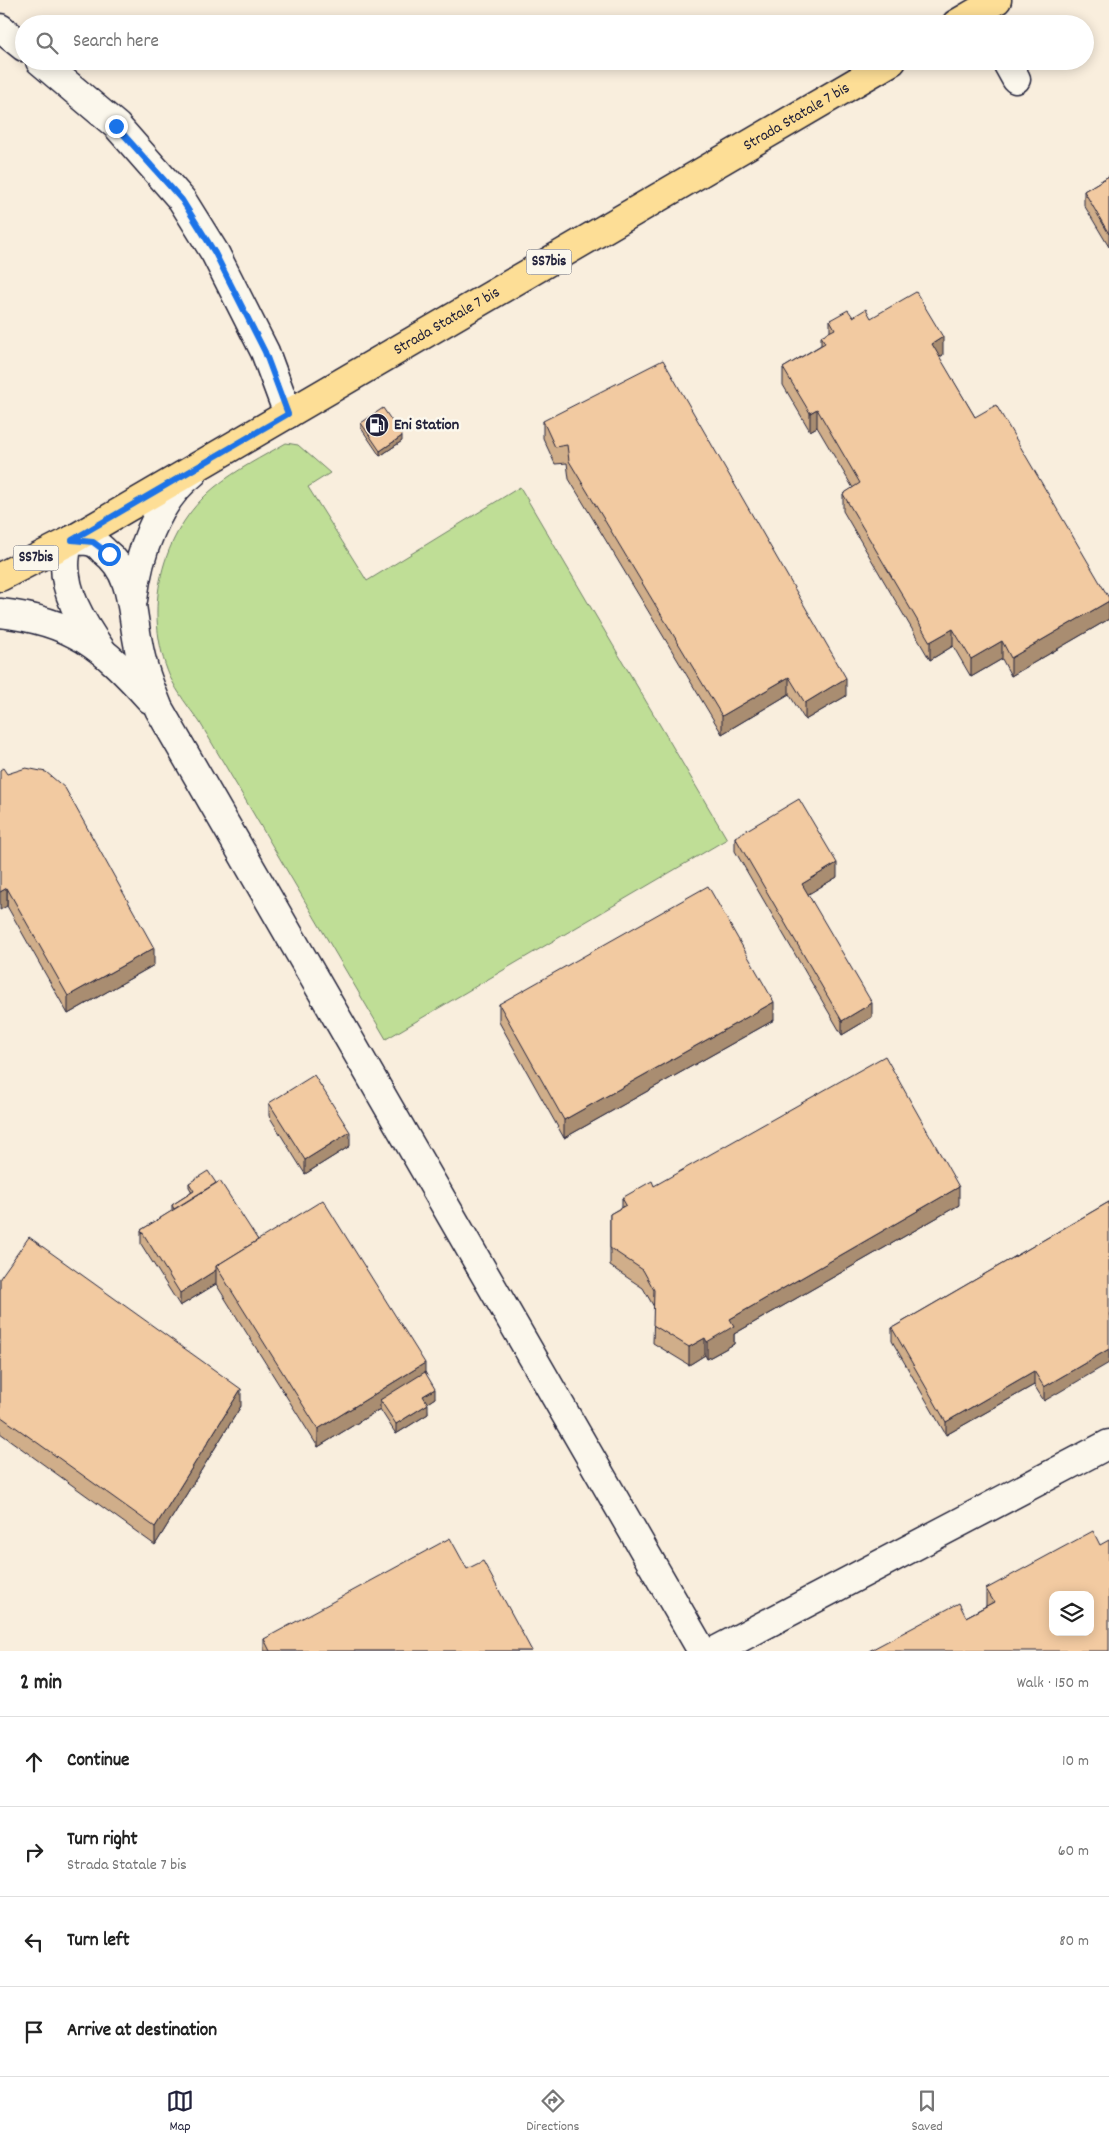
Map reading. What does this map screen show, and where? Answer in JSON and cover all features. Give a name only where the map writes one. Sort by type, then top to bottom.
[{"type":"main road","name":"Strada Statale 7 bis","points":[[0,577],[72,540],[207,462],[877,70]]},
{"type":"street","points":[[0,28],[15,40]]},
{"type":"street","points":[[51,70],[116,126],[182,200],[215,253],[265,352],[288,414]]},
{"type":"street","points":[[207,462],[184,479],[169,498],[142,552],[136,575],[133,602],[137,640],[144,674],[159,709],[702,1651]]},
{"type":"street","points":[[102,651],[84,625],[73,602],[66,576],[66,553],[72,540],[93,542],[109,554],[121,570],[133,602]]},
{"type":"street","points":[[0,613],[53,622],[78,634],[102,651],[128,675],[159,709]]},
{"type":"street","points":[[715,1651],[1109,1444]]},
{"type":"green space","points":[[286,443],[298,445],[330,473],[308,487],[367,581],[520,487],[727,839],[386,1039],[199,721],[176,689],[162,652],[157,626],[157,600],[161,574],[169,550],[181,527],[196,505],[215,487],[240,469]]},
{"type":"building","points":[[1109,176],[1109,234],[1084,191]]},
{"type":"building","points":[[916,292],[943,337],[932,344],[975,417],[996,405],[1109,598],[1109,601],[1011,658],[1002,641],[971,659],[953,629],[930,642],[843,494],[860,483],[817,409],[810,413],[783,368],[825,343],[821,336],[835,329],[830,320],[848,310],[853,317],[866,309],[871,318]]},
{"type":"building","points":[[663,360],[846,678],[805,703],[789,677],[722,716],[569,461],[567,445],[555,447],[543,421]]},
{"type":"building","points":[[383,408],[402,436],[380,451],[361,423]]},
{"type":"building","points":[[3,768],[7,774],[26,768],[46,772],[65,788],[154,948],[68,996],[7,888],[0,892],[0,770]]},
{"type":"building","points":[[799,799],[837,863],[802,884],[872,1003],[842,1021],[735,837]]},
{"type":"building","points":[[708,886],[774,1002],[564,1120],[499,1004]]},
{"type":"building","points":[[885,1056],[959,1187],[730,1319],[734,1326],[707,1342],[705,1338],[689,1347],[653,1325],[654,1290],[643,1270],[610,1248],[610,1214],[626,1205],[622,1198],[652,1181],[654,1186]]},
{"type":"building","points":[[314,1075],[350,1132],[305,1160],[269,1103]]},
{"type":"building","points":[[208,1171],[216,1183],[174,1209],[172,1205],[194,1191],[189,1183]]},
{"type":"building","points":[[220,1181],[258,1240],[216,1266],[216,1270],[180,1293],[141,1230]]},
{"type":"building","points":[[323,1200],[425,1363],[318,1429],[216,1266]]},
{"type":"building","points":[[1109,1202],[1109,1349],[1044,1387],[1034,1371],[946,1422],[892,1328]]},
{"type":"building","points":[[29,1237],[241,1389],[155,1527],[0,1416],[0,1278]]},
{"type":"building","points":[[425,1372],[435,1389],[423,1396],[428,1404],[396,1424],[380,1400]]},
{"type":"building","points":[[1093,1531],[1100,1545],[1109,1540],[1109,1651],[869,1651],[959,1603],[966,1617],[994,1602],[986,1589]]},
{"type":"building","points":[[450,1538],[467,1569],[483,1561],[532,1651],[270,1651],[264,1639]]},
{"type":"place","name":"Eni Station","points":[[377,425]]},
{"type":"route","points":[[109,554],[93,542],[72,540],[288,414],[265,352],[215,253],[182,200],[144,155],[116,126]]}]
